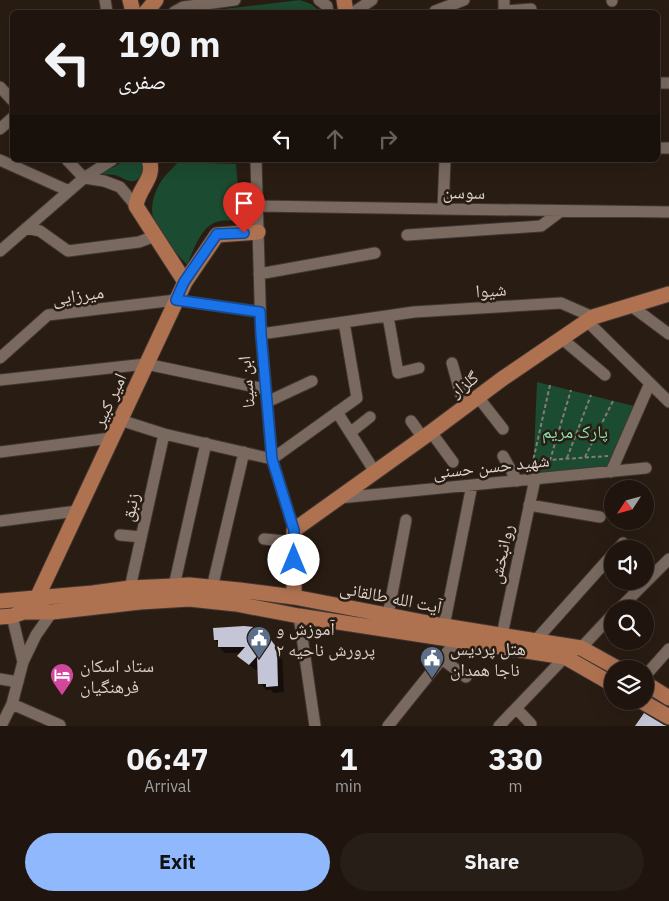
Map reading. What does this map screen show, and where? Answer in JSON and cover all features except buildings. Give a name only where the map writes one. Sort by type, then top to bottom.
[{"type":"main road","points":[[148,10],[156,0]]},
{"type":"main road","points":[[149,162],[150,177]]},
{"type":"main road","points":[[161,162],[154,169],[140,192],[136,206],[184,282]]},
{"type":"main road","name":"امیر کبیر","points":[[12,615],[37,598],[184,282],[217,234],[258,232]]},
{"type":"main road","name":"گلزار","points":[[294,536],[339,498],[464,406],[590,319],[669,294]]},
{"type":"main road","name":"ابن سینا","points":[[294,536],[294,597]]},
{"type":"main road","name":"آیت الله طالقانی","points":[[12,615],[52,612],[130,588],[189,585],[294,597],[388,615],[457,640],[565,657],[604,679]]},
{"type":"main road","name":"آیت الله طالقانی","points":[[0,601],[37,598],[140,602],[188,599],[236,604],[299,616],[423,629],[444,626],[581,648],[604,661]]},
{"type":"main road","points":[[654,689],[669,698]]},
{"type":"main road","points":[[654,708],[669,717]]},
{"type":"street","points":[[178,10],[183,7],[235,0]]},
{"type":"street","points":[[319,0],[326,6],[327,10]]},
{"type":"street","points":[[357,10],[372,0]]},
{"type":"street","points":[[438,10],[464,0]]},
{"type":"street","points":[[504,8],[531,9]]},
{"type":"street","points":[[0,87],[10,98]]},
{"type":"street","points":[[0,129],[10,120]]},
{"type":"street","points":[[0,160],[69,192]]},
{"type":"street","points":[[69,162],[84,178],[104,181],[120,187],[136,206]]},
{"type":"street","points":[[3,246],[84,178],[109,162]]},
{"type":"street","name":"ابن سینا","points":[[256,162],[261,334],[272,459],[294,536]]},
{"type":"street","points":[[443,209],[445,162]]},
{"type":"street","name":"سوسن","points":[[258,206],[669,212]]},
{"type":"street","points":[[407,235],[542,226],[561,211]]},
{"type":"street","points":[[26,228],[40,231],[68,251],[138,242],[155,236]]},
{"type":"street","points":[[259,274],[374,252]]},
{"type":"street","name":"میرزایی","points":[[0,358],[48,315],[176,300],[260,312]]},
{"type":"street","name":"شیوا","points":[[261,334],[414,312],[561,303],[590,319]]},
{"type":"street","points":[[630,306],[669,334]]},
{"type":"street","points":[[388,316],[398,373],[419,368]]},
{"type":"street","points":[[590,319],[669,402]]},
{"type":"street","points":[[120,420],[164,434],[272,459],[357,398],[344,322]]},
{"type":"street","points":[[561,338],[605,375]]},
{"type":"street","points":[[452,363],[464,406]]},
{"type":"street","points":[[0,380],[146,364],[266,389]]},
{"type":"street","points":[[267,402],[312,381]]},
{"type":"street","points":[[611,472],[650,383]]},
{"type":"street","points":[[478,397],[503,429]]},
{"type":"street","points":[[337,412],[375,472]]},
{"type":"street","points":[[351,432],[370,417]]},
{"type":"street","points":[[411,421],[453,462]]},
{"type":"street","name":"زنبق","points":[[130,588],[164,434]]},
{"type":"street","points":[[0,452],[112,438]]},
{"type":"street","points":[[174,586],[206,443]]},
{"type":"street","points":[[212,588],[244,452]]},
{"type":"street","points":[[503,456],[517,481]]},
{"type":"street","name":"شهید حسن حسنی","points":[[339,498],[646,468]]},
{"type":"street","name":"روانبخش","points":[[502,635],[529,504],[540,479]]},
{"type":"street","points":[[444,626],[472,485]]},
{"type":"street","points":[[529,504],[600,518]]},
{"type":"street","points":[[0,521],[77,511]]},
{"type":"street","points":[[388,615],[406,520]]},
{"type":"street","points":[[120,535],[141,537]]},
{"type":"street","points":[[264,539],[294,536]]},
{"type":"street","points":[[628,600],[669,559]]},
{"type":"street","points":[[535,641],[604,564]]},
{"type":"street","points":[[1,723],[12,704],[23,662],[36,635],[52,612]]},
{"type":"street","points":[[12,615],[23,662]]},
{"type":"street","points":[[299,616],[315,726]]},
{"type":"street","points":[[581,648],[604,624]]},
{"type":"street","points":[[388,726],[457,640]]},
{"type":"street","points":[[654,666],[669,649]]},
{"type":"street","points":[[499,726],[565,657]]},
{"type":"street","points":[[442,659],[466,677]]},
{"type":"street","points":[[0,679],[18,682]]},
{"type":"street","points":[[12,704],[60,726]]},
{"type":"street","points":[[516,708],[531,724]]},
{"type":"path","points":[[550,385],[533,461],[618,456]]},
{"type":"path","points":[[540,479],[546,474],[571,390]]},
{"type":"path","points":[[567,459],[591,395]]},
{"type":"path","points":[[585,457],[613,401]]},
{"type":"green space","points":[[300,0],[311,4],[319,10],[215,10]]},
{"type":"green space","points":[[121,162],[141,162],[143,166],[139,178],[134,181],[129,181],[115,175],[99,174]]},
{"type":"green space","points":[[178,162],[236,164],[241,221],[220,221],[208,227],[199,238],[187,265],[157,228],[153,219],[152,208],[154,196],[160,183]]},
{"type":"green space","name":"پارک مریم","points":[[537,382],[634,406],[608,467],[533,476]]},
{"type":"place","name":"آموزش و پرورش ناحیه ۲","points":[[259,659]]},
{"type":"place","name":"هتل پردیس ناجا همدان","points":[[432,679]]},
{"type":"place","name":"ستاد اسکان فرهنگیان","points":[[62,696]]},
{"type":"route","points":[[244,233],[217,234],[184,282],[176,300],[260,312],[272,459],[294,530],[294,560]]}]
